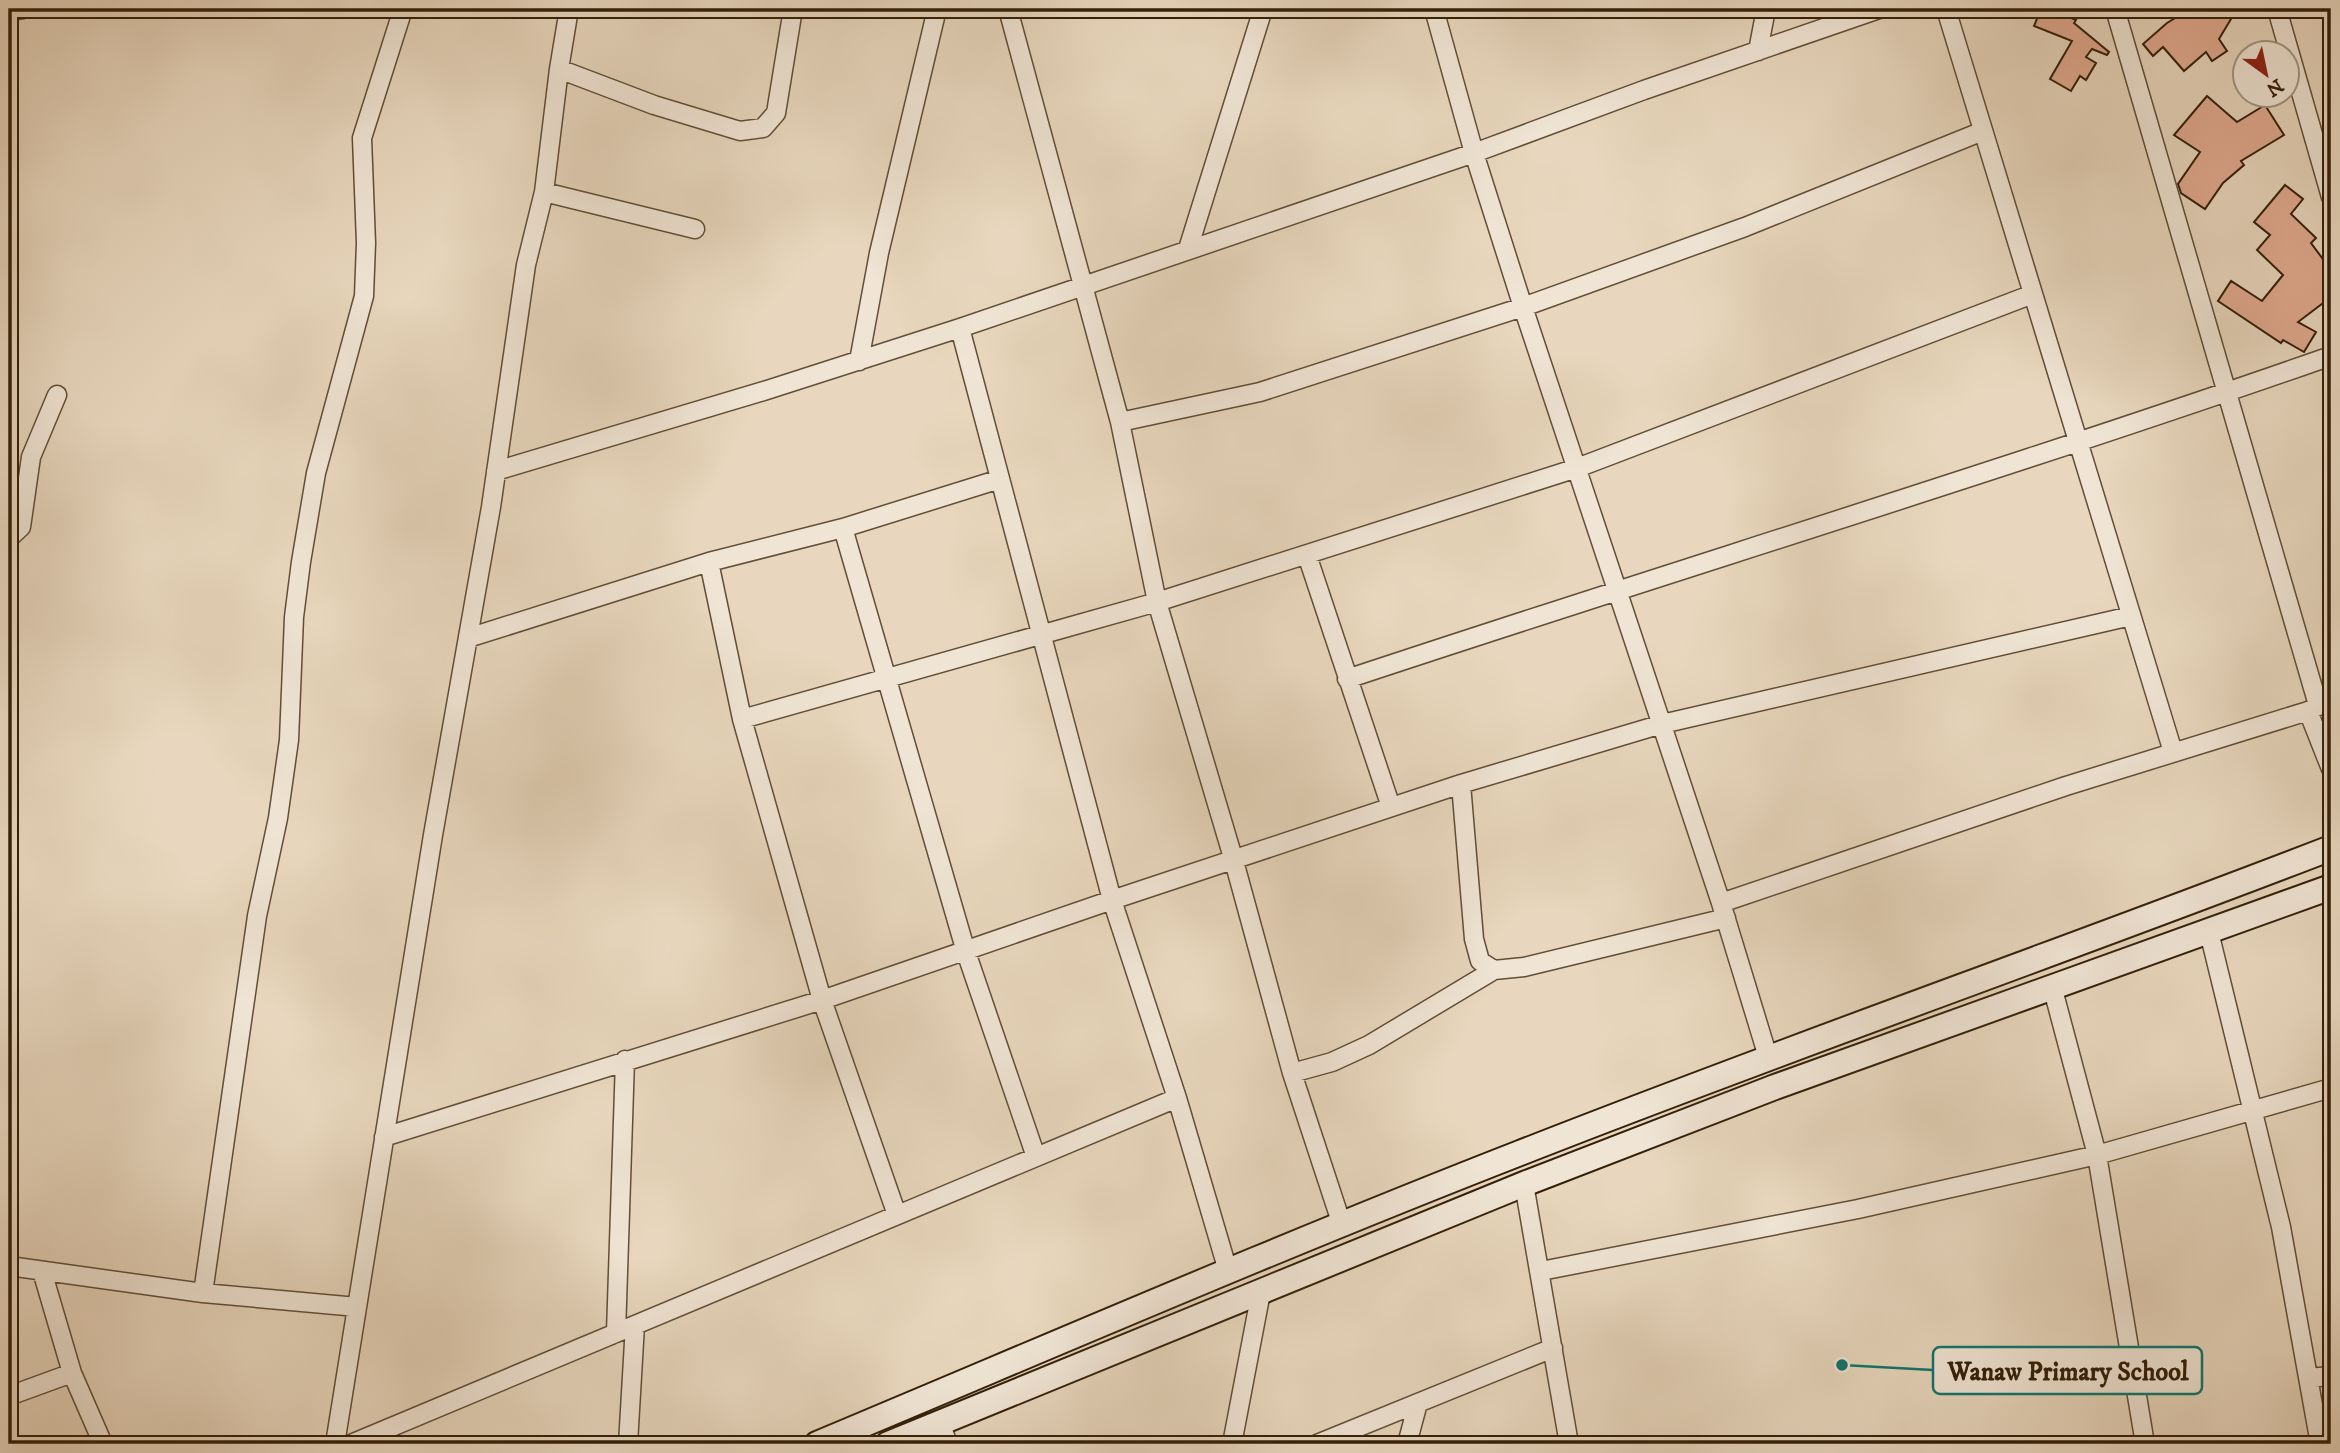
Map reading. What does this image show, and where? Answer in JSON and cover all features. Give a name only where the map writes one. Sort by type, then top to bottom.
[{"type":"main road","points":[[817,1444],[1228,1271],[1516,1154],[1768,1057],[2331,848]]},
{"type":"main road","points":[[888,1444],[944,1433],[1261,1292],[1524,1184],[1775,1087],[2331,887]]},
{"type":"street","points":[[9,11],[23,9]]},
{"type":"street","points":[[203,1293],[257,916],[278,818],[289,740],[293,617],[301,562],[316,473],[364,296],[366,243],[362,138],[403,9]]},
{"type":"street","points":[[335,1444],[433,835],[496,471],[526,265],[544,191],[569,9]]},
{"type":"street","points":[[559,69],[654,105],[740,131],[763,128],[776,113],[793,9]]},
{"type":"street","points":[[859,361],[879,253],[937,9]]},
{"type":"street","points":[[1009,9],[1119,422],[1157,603],[1234,861],[1292,1073],[1342,1225]]},
{"type":"street","points":[[1188,249],[1263,9],[1255,9]]},
{"type":"street","points":[[1435,9],[1475,153],[1523,307],[1724,911],[1768,1057]]},
{"type":"street","points":[[1758,51],[1766,9]]},
{"type":"street","points":[[496,471],[960,328],[1475,153],[1879,9]]},
{"type":"street","points":[[1946,9],[2173,752]]},
{"type":"street","points":[[2115,9],[2319,705],[2331,769]]},
{"type":"street","points":[[2277,9],[2331,197]]},
{"type":"street","points":[[1119,422],[1260,392],[1523,307],[1745,227],[1983,131]]},
{"type":"street","points":[[544,191],[695,229]]},
{"type":"street","points":[[742,719],[1157,603],[1577,468],[2033,294]]},
{"type":"street","points":[[960,328],[1112,900],[1177,1098],[1228,1271]]},
{"type":"street","points":[[1347,679],[1617,589],[2078,443],[2331,356]]},
{"type":"street","points":[[9,538],[21,527],[31,457],[57,395]]},
{"type":"street","points":[[468,638],[709,562],[843,528],[1000,479]]},
{"type":"street","points":[[843,528],[965,952],[1036,1157]]},
{"type":"street","points":[[1307,555],[1391,807]]},
{"type":"street","points":[[709,562],[742,719],[822,1000],[897,1216]]},
{"type":"street","points":[[384,1137],[822,1000],[1461,784],[1662,724],[2131,616]]},
{"type":"street","points":[[1292,1073],[1332,1062],[1369,1045],[1494,970],[1524,967],[1724,911],[2173,752],[2319,705]]},
{"type":"street","points":[[1461,784],[1474,939],[1480,961],[1494,970]]},
{"type":"street","points":[[2209,932],[2281,1227],[2320,1444]]},
{"type":"street","points":[[2052,986],[2097,1155],[2145,1444]]},
{"type":"street","points":[[616,1333],[625,1060]]},
{"type":"street","points":[[1541,1271],[1858,1209],[2097,1155],[2331,1088]]},
{"type":"street","points":[[351,1444],[1177,1098]]},
{"type":"street","points":[[1524,1184],[1569,1444]]},
{"type":"street","points":[[9,1266],[203,1293],[357,1307]]},
{"type":"street","points":[[42,1271],[72,1373],[103,1444]]},
{"type":"street","points":[[1232,1444],[1261,1292]]},
{"type":"street","points":[[628,1444],[635,1325]]},
{"type":"street","points":[[1317,1444],[1553,1348]]},
{"type":"street","points":[[9,1396],[72,1373]]},
{"type":"street","points":[[2308,1378],[2331,1376]]},
{"type":"street","points":[[1407,1444],[1418,1403]]},
{"type":"building","points":[[2041,9],[2064,9],[2062,14],[2076,20],[2074,23],[2109,52],[2107,55],[2092,49],[2086,57],[2096,63],[2086,80],[2080,76],[2071,91],[2050,79],[2072,41],[2034,26]]},
{"type":"building","points":[[2190,9],[2237,9],[2219,39],[2227,51],[2212,61],[2206,52],[2184,71],[2163,47],[2153,56],[2143,44],[2167,23]]},
{"type":"building","points":[[2207,96],[2237,122],[2260,108],[2267,108],[2284,135],[2241,161],[2244,165],[2223,183],[2205,209],[2181,193],[2178,184],[2200,152],[2174,135]]},
{"type":"building","points":[[2285,185],[2303,199],[2291,214],[2316,238],[2311,243],[2331,270],[2331,297],[2298,322],[2316,332],[2304,352],[2283,340],[2281,343],[2218,301],[2231,281],[2262,301],[2283,275],[2257,250],[2270,235],[2254,222]]},
{"type":"place","name":"Wanaw Primary School","points":[[1842,1365]]}]
